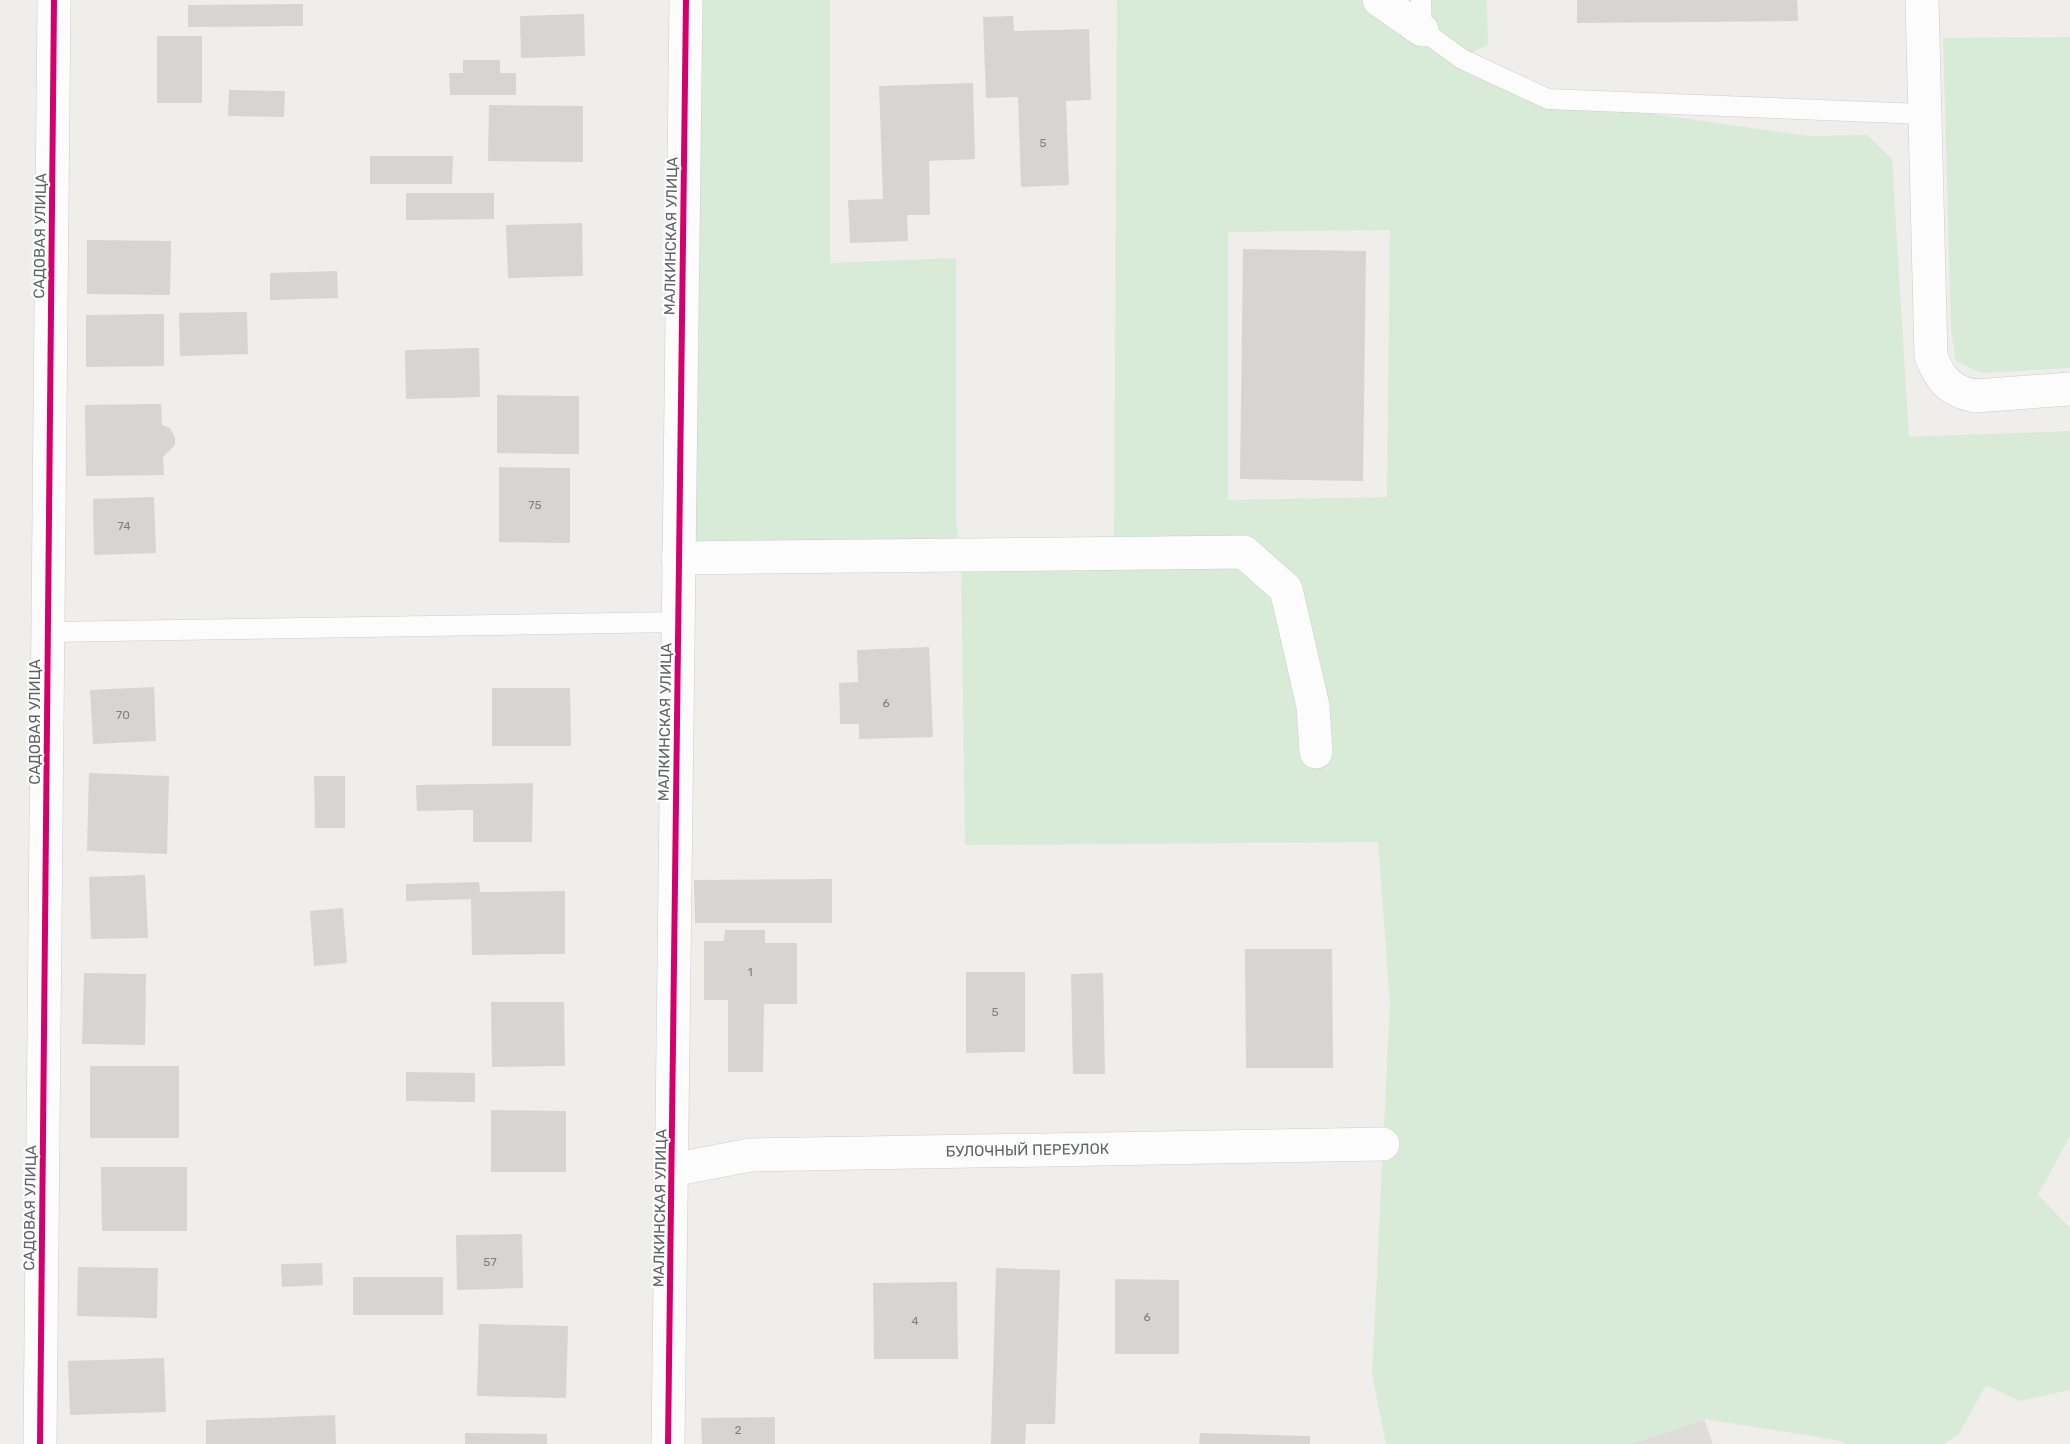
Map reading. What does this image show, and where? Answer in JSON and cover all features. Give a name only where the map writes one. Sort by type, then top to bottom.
[{"type":"street","name":"САДОВАЯ УЛИЦА","points":[[40,1444],[54,0]]},
{"type":"street","name":"МАЛКИНСКАЯ УЛИЦА","points":[[668,1444],[686,0]]},
{"type":"street","points":[[1379,0],[1422,15]]},
{"type":"street","points":[[1922,0],[1923,114],[1931,356],[1937,372],[1945,384],[1960,393],[1975,396],[2070,389]]},
{"type":"street","points":[[678,558],[1244,552],[1286,589],[1313,706],[1316,752]]},
{"type":"street","name":"БУЛОЧНЫЙ ПЕРЕУЛОК","points":[[672,1170],[750,1155],[1383,1144]]},
{"type":"lane","points":[[1422,15],[1462,59],[1548,99],[1923,114]]},
{"type":"lane","points":[[48,632],[678,622]]},
{"type":"shaded area","points":[[1704,1419],[1713,1444],[1632,1444]]},
{"type":"green space","points":[[686,0],[830,0],[830,263],[956,258],[956,521],[961,553],[1114,552],[1117,0],[1379,0],[1422,29],[1421,0],[1487,0],[1488,44],[1463,58],[1548,99],[1809,136],[1867,135],[1892,159],[1909,437],[2070,431],[2070,1136],[2038,1195],[2070,1228],[2070,1390],[2020,1401],[1986,1385],[1959,1434],[1944,1444],[1847,1444],[1837,1440],[1704,1419],[1632,1444],[1386,1444],[1372,1374],[1390,1003],[1378,842],[965,845],[961,554],[678,558]],"holes":[[[1390,230],[1387,497],[1228,500],[1228,232]]]},
{"type":"green space","points":[[2070,37],[2070,368],[1982,373],[1956,361],[1951,330],[1943,38]]},
{"type":"building","points":[[1577,0],[1797,0],[1798,21],[1577,23]]},
{"type":"building","points":[[303,4],[303,26],[188,27],[188,5]]},
{"type":"building","points":[[584,14],[585,56],[521,58],[520,16]]},
{"type":"building","points":[[1013,16],[1014,31],[1089,29],[1091,100],[1066,101],[1069,185],[1021,187],[1018,97],[986,98],[983,17]]},
{"type":"building","points":[[157,36],[202,36],[202,103],[157,103]]},
{"type":"building","points":[[463,60],[500,60],[500,73],[516,73],[516,95],[450,95],[449,73],[463,73]]},
{"type":"building","points":[[973,83],[975,159],[929,161],[930,215],[907,215],[908,241],[850,243],[848,200],[883,199],[879,86]]},
{"type":"building","points":[[229,90],[285,91],[284,117],[228,116]]},
{"type":"building","points":[[489,105],[583,106],[583,162],[488,161]]},
{"type":"building","points":[[370,156],[453,156],[452,184],[370,184]]},
{"type":"building","points":[[406,193],[494,193],[494,219],[406,220]]},
{"type":"building","points":[[582,223],[583,276],[508,278],[506,225]]},
{"type":"building","points":[[87,240],[171,241],[170,295],[87,294]]},
{"type":"building","points":[[1243,249],[1366,251],[1363,481],[1240,479]]},
{"type":"building","points":[[337,271],[338,298],[270,300],[270,273]]},
{"type":"building","points":[[247,312],[248,354],[180,356],[179,313]]},
{"type":"building","points":[[164,314],[164,366],[86,367],[86,315]]},
{"type":"building","points":[[479,348],[480,397],[406,399],[405,350]]},
{"type":"building","points":[[497,395],[579,396],[579,454],[497,453]]},
{"type":"building","points":[[161,404],[162,425],[170,428],[175,438],[175,445],[163,457],[164,475],[86,476],[85,405]]},
{"type":"building","points":[[499,467],[570,468],[570,543],[499,542]]},
{"type":"building","points":[[154,497],[156,553],[94,555],[93,499]]},
{"type":"building","points":[[929,647],[933,737],[859,739],[859,724],[840,724],[839,683],[858,682],[857,650]]},
{"type":"building","points":[[154,687],[156,741],[93,744],[90,690]]},
{"type":"building","points":[[492,688],[570,688],[571,746],[492,746]]},
{"type":"building","points":[[89,773],[169,776],[167,854],[87,851]]},
{"type":"building","points":[[314,776],[345,776],[345,828],[315,828]]},
{"type":"building","points":[[533,783],[532,842],[473,842],[473,810],[417,811],[416,785]]},
{"type":"building","points":[[145,875],[148,938],[91,939],[89,877]]},
{"type":"building","points":[[832,879],[832,923],[695,923],[694,880]]},
{"type":"building","points":[[479,882],[480,892],[565,891],[565,954],[472,955],[471,899],[406,901],[406,884]]},
{"type":"building","points":[[343,908],[347,963],[314,966],[310,911]]},
{"type":"building","points":[[725,930],[765,930],[765,943],[797,943],[797,1004],[764,1004],[763,1072],[728,1072],[728,1000],[704,1000],[704,941],[724,941]]},
{"type":"building","points":[[1245,949],[1332,949],[1333,1068],[1246,1068]]},
{"type":"building","points":[[966,972],[1025,972],[1025,1052],[966,1053]]},
{"type":"building","points":[[84,973],[146,974],[145,1045],[82,1044]]},
{"type":"building","points":[[1103,973],[1105,1074],[1073,1074],[1071,974]]},
{"type":"building","points":[[491,1002],[564,1002],[565,1066],[492,1067]]},
{"type":"building","points":[[90,1066],[179,1066],[179,1138],[90,1138]]},
{"type":"building","points":[[406,1072],[475,1073],[475,1102],[406,1101]]},
{"type":"building","points":[[491,1110],[566,1111],[566,1172],[491,1172]]},
{"type":"building","points":[[101,1167],[187,1167],[187,1231],[102,1231]]},
{"type":"building","points":[[522,1234],[523,1288],[457,1290],[456,1235]]},
{"type":"building","points":[[322,1263],[323,1285],[282,1287],[281,1264]]},
{"type":"building","points":[[78,1267],[158,1268],[157,1318],[77,1316]]},
{"type":"building","points":[[996,1268],[1060,1270],[1055,1424],[1026,1424],[1025,1444],[991,1444]]},
{"type":"building","points":[[353,1277],[443,1277],[443,1315],[353,1315]]},
{"type":"building","points":[[1115,1279],[1179,1280],[1179,1354],[1115,1354]]},
{"type":"building","points":[[957,1282],[958,1359],[874,1359],[873,1283]]},
{"type":"building","points":[[479,1324],[568,1326],[566,1398],[477,1396]]},
{"type":"building","points":[[164,1358],[166,1412],[70,1415],[68,1361]]},
{"type":"building","points":[[335,1415],[336,1444],[206,1444],[206,1420]]},
{"type":"building","points":[[775,1417],[775,1444],[702,1444],[701,1418]]},
{"type":"building","points":[[465,1433],[547,1434],[547,1444],[465,1444]]},
{"type":"building","points":[[1200,1433],[1310,1436],[1310,1444],[1199,1444]]},
{"type":"cycle path","points":[[40,1444],[54,0]]},
{"type":"cycle path","points":[[668,1444],[686,0]]}]
